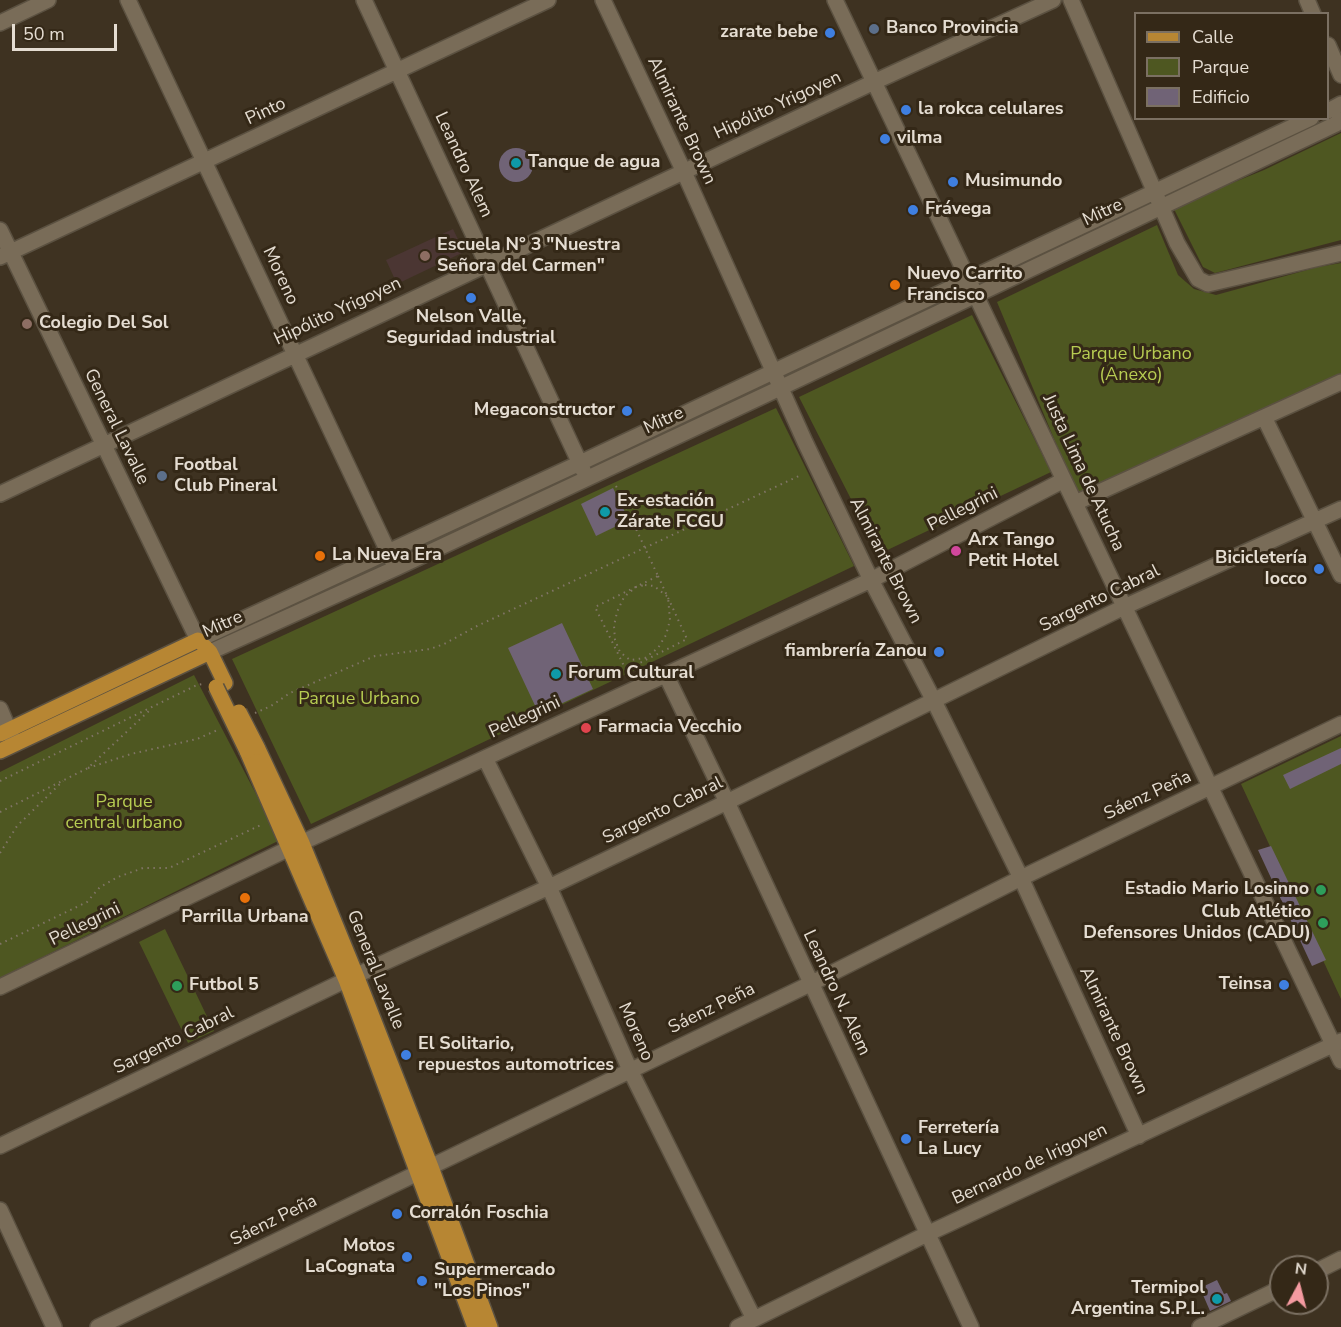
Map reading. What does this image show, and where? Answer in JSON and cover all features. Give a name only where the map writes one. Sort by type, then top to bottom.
[{"type":"main road","name":"General Lavalle","points":[[198,640],[296,845],[351,977],[424,1170],[490,1327]]},
{"type":"main road","name":"Mitre","points":[[5,731],[198,640]]},
{"type":"main road","name":"Mitre","points":[[0,751],[205,654]]},
{"type":"main road","name":"General Lavalle","points":[[252,749],[276,818],[296,845]]},
{"type":"main road","name":"General Lavalle","points":[[424,1170],[475,1327]]},
{"type":"street","points":[[0,22],[48,0]]},
{"type":"street","name":"Moreno","points":[[128,0],[396,568]]},
{"type":"street","name":"Leandro Alem","points":[[364,0],[587,478]]},
{"type":"street","name":"Pinto","points":[[5,255],[548,0]]},
{"type":"street","name":"Almirante Brown","points":[[603,0],[684,172],[828,492],[1021,878],[1139,1136]]},
{"type":"street","name":"Justa Lima de Atucha","points":[[836,0],[1124,608],[1337,1043],[1341,1061]]},
{"type":"street","name":"Hipólito Yrigoyen","points":[[0,494],[1053,0]]},
{"type":"street","points":[[1071,0],[1177,243],[1198,279],[1208,284],[1341,253]]},
{"type":"street","points":[[1329,47],[1341,75]]},
{"type":"street","name":"Mitre","points":[[205,654],[396,568],[780,388],[1336,124],[1341,119]]},
{"type":"street","name":"Mitre","points":[[198,640],[580,463],[1307,120]]},
{"type":"street","name":"General Lavalle","points":[[0,230],[5,255],[103,445],[198,640]]},
{"type":"street","points":[[1075,503],[1341,382]]},
{"type":"street","points":[[1264,417],[1341,575]]},
{"type":"street","name":"Pellegrini","points":[[0,987],[296,845],[871,580],[1065,480]]},
{"type":"street","name":"Sargento Cabral","points":[[0,1146],[351,977],[549,887],[727,802],[1124,608],[1341,509]]},
{"type":"street","name":"Leandro N. Alem","points":[[666,675],[971,1327]]},
{"type":"street","points":[[0,709],[5,731],[15,744]]},
{"type":"street","name":"Sáenz Peña","points":[[98,1327],[810,984],[1021,878],[1341,724]]},
{"type":"street","name":"Moreno","points":[[485,758],[549,887],[630,1070],[754,1319]]},
{"type":"street","name":"Bernardo de Irigoyen","points":[[738,1327],[927,1234],[1337,1043]]},
{"type":"street","points":[[0,1210],[54,1327]]},
{"type":"street","points":[[1200,1327],[1269,1294]]},
{"type":"path","points":[[250,715],[271,706],[290,693],[375,656],[430,649],[444,644],[477,626],[801,475]]},
{"type":"path","points":[[616,486],[668,597],[687,639],[626,670],[595,607],[658,576]]},
{"type":"path","points":[[654,586],[668,597],[670,620],[666,635],[658,648],[645,658],[630,660],[620,652],[615,640],[614,626],[624,597],[636,587],[654,586]]},
{"type":"path","points":[[0,781],[197,685],[219,684]]},
{"type":"path","points":[[88,768],[153,707]]},
{"type":"path","points":[[0,812],[88,768],[131,754],[197,740],[229,725]]},
{"type":"path","points":[[0,853],[17,826],[65,780]]},
{"type":"path","points":[[0,944],[87,902],[100,887],[118,877],[143,868],[169,868],[276,818]]},
{"type":"shaded area","name":"Escuela N° 3 \"Nuestra Señora del Carmen\"","points":[[453,229],[464,252],[397,284],[386,260]]},
{"type":"green space","points":[[1341,133],[1341,240],[1215,273],[1203,267],[1173,207],[1264,170]]},
{"type":"green space","name":"Parque Urbano (Anexo)","points":[[1157,225],[1178,275],[1194,289],[1216,295],[1318,267],[1341,263],[1341,376],[1080,501],[997,302]]},
{"type":"green space","points":[[972,315],[1051,472],[879,554],[799,397]]},
{"type":"green space","name":"Parque Urbano","points":[[776,408],[854,566],[311,824],[232,659]]},
{"type":"green space","name":"Parque central urbano","points":[[194,675],[280,840],[0,978],[0,772]]},
{"type":"green space","name":"Club Atlético Defensores Unidos (CADU)","points":[[1341,736],[1341,999],[1241,784]]},
{"type":"green space","name":"Futbol 5","points":[[165,929],[214,1031],[188,1043],[139,942]]},
{"type":"building","name":"Tanque de agua","points":[[516,148],[528,153],[533,165],[528,177],[516,182],[504,177],[499,165],[504,153]]},
{"type":"building","name":"Ex-estación Zárate FCGU","points":[[613,488],[629,520],[596,536],[581,504]]},
{"type":"building","name":"Forum Cultural","points":[[562,623],[593,689],[539,714],[508,648]]},
{"type":"building","points":[[1341,748],[1341,764],[1290,789],[1283,775]]},
{"type":"building","points":[[1271,846],[1326,960],[1312,966],[1258,850]]},
{"type":"building","name":"Termipol Argentina S.P.L.","points":[[1217,1280],[1224,1294],[1227,1293],[1231,1301],[1210,1311],[1200,1288]]},
{"type":"place","name":"Banco Provincia","points":[[874,29]]},
{"type":"place","name":"zarate bebe","points":[[830,33]]},
{"type":"place","name":"la rokca celulares","points":[[906,110]]},
{"type":"place","name":"vilma","points":[[885,139]]},
{"type":"place","name":"Tanque de agua","points":[[516,163]]},
{"type":"place","name":"Musimundo","points":[[953,182]]},
{"type":"place","name":"Frávega","points":[[913,210]]},
{"type":"place","name":"Escuela N° 3 \"Nuestra Señora del Carmen\"","points":[[425,256]]},
{"type":"place","name":"Nuevo Carrito Francisco","points":[[895,285]]},
{"type":"place","name":"Nelson Valle, Seguridad industrial","points":[[471,298]]},
{"type":"place","name":"Colegio Del Sol","points":[[27,324]]},
{"type":"place","name":"Megaconstructor","points":[[627,411]]},
{"type":"place","name":"Footbal Club Pineral","points":[[162,476]]},
{"type":"place","name":"Ex-estación Zárate FCGU","points":[[605,512]]},
{"type":"place","name":"Arx Tango Petit Hotel","points":[[956,551]]},
{"type":"place","name":"La Nueva Era","points":[[320,556]]},
{"type":"place","name":"Bicicletería Iocco","points":[[1319,569]]},
{"type":"place","name":"fiambrería Zanou","points":[[939,652]]},
{"type":"place","name":"Forum Cultural","points":[[556,674]]},
{"type":"place","name":"Farmacia Vecchio","points":[[586,728]]},
{"type":"place","name":"Estadio Mario Losinno","points":[[1321,890]]},
{"type":"place","name":"Parrilla Urbana","points":[[245,898]]},
{"type":"place","name":"Club Atlético Defensores Unidos (CADU)","points":[[1323,923]]},
{"type":"place","name":"Teinsa","points":[[1284,985]]},
{"type":"place","name":"Futbol 5","points":[[177,986]]},
{"type":"place","name":"El Solitario, repuestos automotrices","points":[[406,1055]]},
{"type":"place","name":"Ferretería La Lucy","points":[[906,1139]]},
{"type":"place","name":"Corralón Foschia","points":[[397,1214]]},
{"type":"place","name":"Motos LaCognata","points":[[407,1257]]},
{"type":"place","name":"Supermercado \"Los Pinos\"","points":[[422,1281]]},
{"type":"place","name":"Termipol Argentina S.P.L.","points":[[1217,1299]]}]
